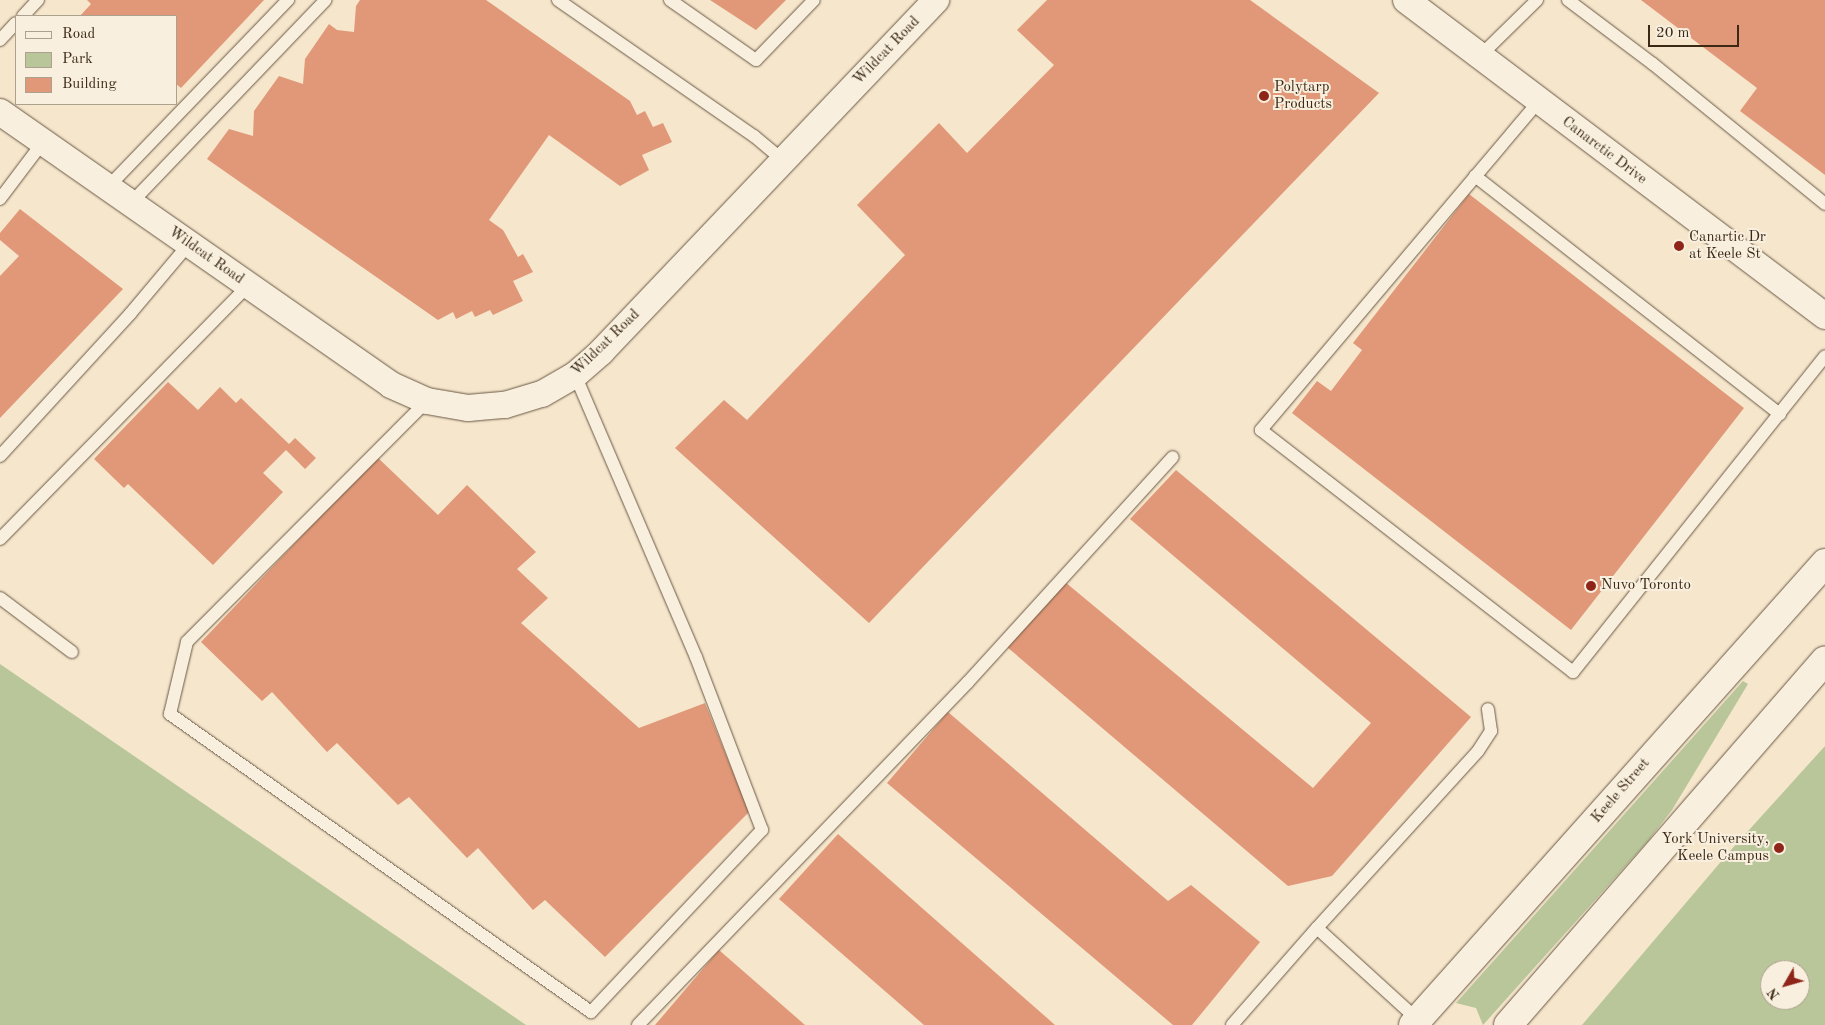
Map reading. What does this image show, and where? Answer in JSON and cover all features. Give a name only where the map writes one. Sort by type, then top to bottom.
[{"type":"main road","name":"Keele Street","points":[[1419,1023],[1825,562]]},
{"type":"main road","points":[[1508,1025],[1825,660]]},
{"type":"street","name":"Wildcat Road","points":[[0,112],[391,385],[426,401],[468,408],[505,405],[542,394],[575,375],[602,352],[936,0]]},
{"type":"street","name":"Canarctic Drive","points":[[1406,0],[1802,302],[1825,322]]},
{"type":"street","name":"Canarctic Drive","points":[[1802,302],[1825,316]]},
{"type":"lane","points":[[24,15],[38,0]]},
{"type":"lane","points":[[108,187],[288,0]]},
{"type":"lane","points":[[131,203],[326,0]]},
{"type":"lane","points":[[558,0],[754,136],[783,160]]},
{"type":"lane","points":[[670,0],[756,60],[814,0]]},
{"type":"lane","points":[[1480,56],[1536,0]]},
{"type":"lane","points":[[1568,0],[1654,64],[1825,204]]},
{"type":"lane","points":[[0,40],[15,24]]},
{"type":"lane","points":[[1539,101],[1261,430],[1573,672],[1825,356]]},
{"type":"lane","points":[[0,199],[44,142]]},
{"type":"lane","points":[[1475,176],[1780,414]]},
{"type":"lane","points":[[0,456],[130,314],[189,244]]},
{"type":"lane","points":[[0,539],[249,286]]},
{"type":"lane","points":[[426,401],[187,642],[170,714],[591,1012],[762,830],[696,657],[575,375]]},
{"type":"lane","points":[[638,1025],[968,682],[1173,457]]},
{"type":"lane","points":[[0,598],[72,652]]},
{"type":"lane","points":[[1232,1025],[1317,928],[1478,751],[1491,731],[1488,709]]},
{"type":"lane","points":[[1317,928],[1419,1023]]},
{"type":"green space","points":[[0,664],[526,1025],[0,1025]]},
{"type":"green space","points":[[1743,681],[1748,684],[1672,810],[1648,841],[1483,1025],[1476,1008],[1456,1003]]},
{"type":"green space","name":"York University, Keele Campus","points":[[1825,746],[1825,1025],[1582,1025],[1730,851]]},
{"type":"building","points":[[87,0],[264,0],[181,88],[178,86],[178,15],[81,15],[91,4]]},
{"type":"building","points":[[360,0],[486,0],[630,101],[637,115],[645,111],[653,127],[663,123],[672,142],[642,155],[649,170],[620,186],[549,135],[489,220],[503,230],[518,257],[523,254],[533,272],[513,281],[523,301],[493,315],[490,310],[475,317],[472,311],[456,319],[453,312],[438,320],[207,159],[229,129],[253,136],[254,111],[279,76],[303,84],[305,59],[329,24],[337,30],[354,32],[356,6]]},
{"type":"building","points":[[710,0],[786,0],[756,30]]},
{"type":"building","points":[[1047,0],[1250,0],[1379,93],[869,623],[675,448],[724,400],[747,420],[905,255],[857,205],[939,123],[967,153],[1054,65],[1017,30]]},
{"type":"building","points":[[1641,0],[1825,0],[1825,175],[1740,111],[1757,88]]},
{"type":"building","points":[[1469,194],[1744,408],[1571,630],[1292,413],[1317,381],[1331,391],[1362,350],[1353,343]]},
{"type":"building","points":[[20,209],[123,289],[0,418],[0,276],[19,256],[0,240],[0,233]]},
{"type":"building","points":[[168,382],[198,410],[220,387],[236,403],[241,398],[289,444],[295,438],[316,458],[305,469],[286,450],[263,473],[283,492],[213,565],[128,484],[124,488],[94,459]]},
{"type":"building","points":[[377,457],[438,515],[467,485],[536,552],[517,569],[548,598],[521,623],[639,728],[705,703],[749,812],[605,957],[545,900],[533,910],[478,848],[467,858],[409,797],[398,805],[337,743],[327,752],[272,692],[262,701],[201,642]]},
{"type":"building","points":[[1176,470],[1471,717],[1332,876],[1288,886],[1007,647],[1065,582],[1313,788],[1371,723],[1130,519]]},
{"type":"building","points":[[948,712],[1168,901],[1191,885],[1260,942],[1192,1025],[1173,1025],[887,783]]},
{"type":"building","points":[[838,834],[1055,1025],[924,1025],[779,899]]},
{"type":"building","points":[[719,950],[805,1025],[655,1025]]},
{"type":"place","name":"Polytarp Products","points":[[1264,96]]},
{"type":"place","name":"Canartic Dr at Keele St","points":[[1679,246]]},
{"type":"place","name":"Nuvo Toronto","points":[[1591,586]]},
{"type":"place","name":"York University, Keele Campus","points":[[1779,848]]}]
